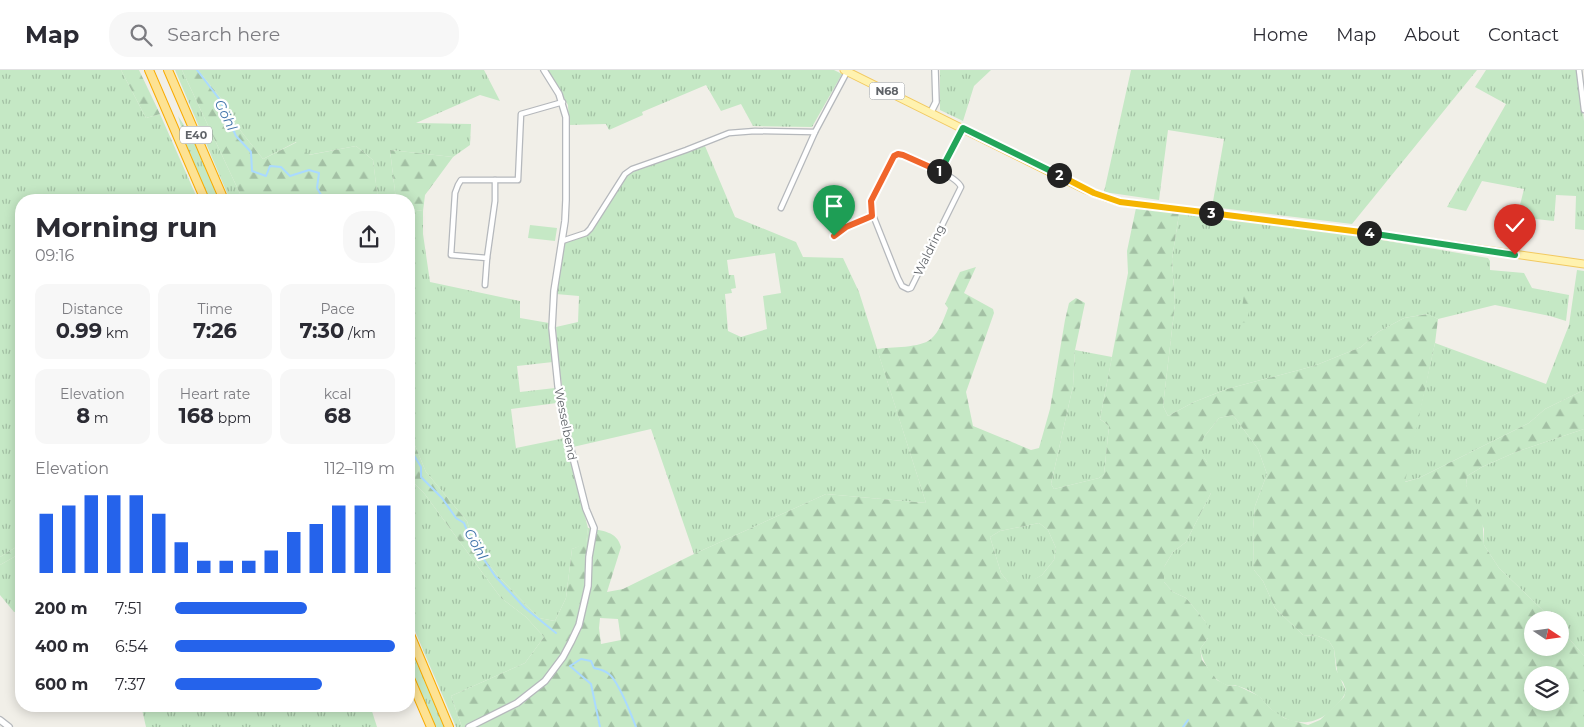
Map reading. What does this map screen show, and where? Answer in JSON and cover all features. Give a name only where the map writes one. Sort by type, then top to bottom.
[{"type":"highway","name":"E40","points":[[149,70],[202,194]]},
{"type":"highway","name":"E40","points":[[168,70],[221,194]]},
{"type":"highway","points":[[415,646],[449,727]]},
{"type":"highway","points":[[415,690],[431,727]]},
{"type":"main road","name":"N68","points":[[845,71],[1084,189],[1120,202],[1352,231],[1584,264]]},
{"type":"street","name":"Wesselbend","points":[[469,727],[517,704],[545,681],[557,666],[579,626],[585,605],[594,528],[586,509],[565,426],[558,386],[552,328],[554,291],[566,200],[567,136],[563,102],[544,70]]},
{"type":"street","points":[[931,112],[936,102],[935,70]]},
{"type":"street","points":[[1579,70],[1584,110]]},
{"type":"street","points":[[781,208],[845,71]]},
{"type":"street","points":[[487,258],[450,255],[456,193],[461,180],[518,180],[522,114],[563,102]]},
{"type":"street","points":[[940,172],[963,128]]},
{"type":"street","points":[[562,241],[586,233],[625,174],[632,169],[729,133],[755,131],[815,132]]},
{"type":"street","name":"Waldring","points":[[898,154],[940,172],[957,181],[961,186],[911,288],[902,286],[872,216],[871,201],[894,156],[898,154]]},
{"type":"street","points":[[485,284],[495,180]]},
{"type":"street","points":[[834,236],[846,227],[872,216]]},
{"type":"street","points":[[0,720],[9,727]]},
{"type":"green space","points":[[0,70],[121,70],[146,118],[160,114],[195,194],[15,194],[15,548],[0,557]]},
{"type":"green space","points":[[121,70],[139,70],[160,114],[146,118]]},
{"type":"green space","points":[[175,70],[182,70],[240,194],[227,194]]},
{"type":"green space","points":[[182,70],[198,70],[224,102],[240,130],[263,159],[297,142],[309,155],[356,146],[373,160],[377,194],[240,194]]},
{"type":"green space","points":[[198,70],[484,70],[500,101],[480,95],[416,123],[471,124],[470,145],[453,157],[390,150],[395,194],[377,194],[373,160],[356,146],[308,155],[296,142],[263,159],[240,130],[224,102]]},
{"type":"green space","points":[[547,70],[834,70],[842,74],[812,127],[753,126],[741,104],[721,111],[706,85],[642,112],[643,115],[609,130],[606,124],[569,125],[568,105]]},
{"type":"green space","points":[[940,70],[991,70],[974,86],[963,121],[940,110]]},
{"type":"green space","points":[[1131,70],[1477,70],[1352,224],[1212,207],[1224,139],[1168,130],[1159,200],[1104,192]]},
{"type":"green space","points":[[1486,70],[1578,70],[1584,121],[1584,230],[1575,229],[1576,196],[1556,195],[1554,221],[1517,217],[1524,189],[1482,181],[1466,211],[1447,207],[1506,104],[1475,87]]},
{"type":"green space","points":[[178,116],[197,145],[218,194],[206,194],[188,151]]},
{"type":"green space","points":[[705,146],[735,217],[796,242],[803,257],[843,258],[859,292],[926,503],[826,494],[694,554],[651,429],[573,447],[558,361],[556,327],[578,322],[579,296],[556,294],[565,237],[586,231],[627,174]],"holes":[[[775,253],[781,293],[763,296],[767,329],[741,337],[728,331],[725,294],[732,293],[731,289],[736,288],[734,275],[729,275],[727,260]]]},
{"type":"green space","points":[[390,150],[453,157],[425,195],[423,211],[415,210],[415,194],[395,194]]},
{"type":"green space","points":[[1136,208],[1179,214],[1172,259],[1175,304],[1163,406],[1168,416],[1194,402],[1227,389],[1314,366],[1361,347],[1378,332],[1404,318],[1428,314],[1438,319],[1435,343],[1405,482],[1419,478],[1529,423],[1545,409],[1584,390],[1584,429],[1516,452],[1482,467],[1467,476],[1466,485],[1482,514],[1484,545],[1499,568],[1544,611],[1524,611],[1524,656],[1569,656],[1569,638],[1584,656],[1584,727],[462,727],[451,696],[525,663],[544,637],[526,617],[501,598],[424,493],[415,484],[415,445],[426,472],[467,521],[475,547],[498,576],[539,618],[555,621],[566,598],[572,549],[586,543],[588,528],[604,531],[612,535],[621,547],[607,592],[623,589],[694,554],[826,494],[926,503],[877,349],[913,346],[931,339],[943,320],[948,308],[945,304],[960,272],[976,267],[964,293],[993,309],[994,313],[966,392],[973,426],[1031,450],[1039,448],[1050,409],[1069,303],[1076,298],[1085,303],[1075,350],[1073,386],[1051,484],[1054,489],[1099,478],[1104,474],[1109,426],[1100,419],[1128,273],[1127,251]],"holes":[[[1233,415],[1258,449],[1267,474],[1255,506],[1253,529],[1254,570],[1263,581],[1275,608],[1303,635],[1318,636],[1329,641],[1334,649],[1338,677],[1343,682],[1346,690],[1344,697],[1320,720],[1308,725],[1284,718],[1271,709],[1259,696],[1238,686],[1229,686],[1217,680],[1202,660],[1200,649],[1208,638],[1209,629],[1205,621],[1186,598],[1173,592],[1164,582],[1164,567],[1173,552],[1186,542],[1211,493],[1212,473],[1199,449],[1204,437],[1219,418]],[[1039,523],[1048,530],[1056,548],[1054,560],[1042,575],[1029,582],[1008,582],[1001,573],[990,537],[1000,531]],[[600,618],[618,619],[621,640],[601,644]]]},
{"type":"green space","points":[[415,210],[423,211],[423,234],[430,282],[520,301],[520,318],[549,323],[553,362],[517,366],[520,392],[555,388],[557,403],[511,409],[516,448],[565,438],[588,528],[586,544],[572,549],[566,598],[555,621],[539,618],[498,576],[475,547],[467,521],[426,472],[415,445]]},
{"type":"green space","points":[[1179,214],[1352,235],[1488,258],[1490,270],[1524,273],[1532,288],[1569,295],[1566,321],[1495,305],[1438,319],[1427,314],[1404,318],[1378,332],[1361,347],[1314,366],[1227,389],[1194,402],[1168,416],[1163,406],[1175,304],[1172,259]]},
{"type":"green space","points":[[530,225],[557,228],[555,241],[528,238]]},
{"type":"green space","points":[[1577,270],[1584,271],[1584,390],[1545,409],[1529,423],[1419,478],[1404,482],[1435,343],[1546,384],[1569,325]]},
{"type":"green space","points":[[1244,294],[1251,294],[1247,323],[1240,322]]},
{"type":"green space","points":[[1075,350],[1112,357],[1100,419],[1109,426],[1104,474],[1099,478],[1054,489],[1051,484],[1073,386]]},
{"type":"green space","points":[[1233,415],[1258,449],[1267,474],[1255,506],[1253,529],[1254,570],[1263,581],[1275,608],[1303,635],[1318,636],[1329,641],[1334,649],[1336,669],[1346,691],[1341,700],[1327,714],[1313,721],[1299,722],[1285,718],[1272,710],[1262,699],[1253,693],[1239,687],[1224,684],[1214,677],[1200,649],[1208,638],[1205,621],[1186,598],[1173,592],[1164,582],[1164,567],[1173,552],[1186,542],[1211,493],[1207,462],[1198,449],[1204,437],[1219,418]]},
{"type":"green space","points":[[1584,429],[1584,656],[1569,638],[1569,611],[1544,611],[1499,568],[1484,545],[1484,529],[1466,485],[1467,476],[1516,452]]},
{"type":"green space","points":[[415,484],[424,493],[501,598],[526,617],[544,637],[525,663],[451,696],[462,727],[456,727],[415,631]]},
{"type":"green space","points":[[1039,523],[1048,530],[1056,548],[1054,560],[1042,575],[1029,583],[1008,582],[1001,573],[990,537],[1000,531]]},
{"type":"green space","points":[[15,548],[15,556],[0,565],[0,557]]},
{"type":"green space","points":[[15,556],[15,612],[0,595],[0,565]]},
{"type":"green space","points":[[415,654],[446,727],[434,727],[415,682]]},
{"type":"green space","points":[[143,712],[372,712],[377,727],[146,727]]},
{"type":"waterway","name":"Göhl","points":[[197,70],[220,100],[236,136],[251,152],[252,171],[266,176],[270,166],[281,167],[290,176],[309,170],[319,173],[317,188],[320,194]]},
{"type":"waterway","name":"Göhl","points":[[415,457],[421,467],[421,477],[442,498],[456,518],[464,523],[471,540],[495,576],[525,608],[556,633]]},
{"type":"waterway","name":"Göhl","points":[[600,727],[591,684],[570,666],[581,659],[591,661],[594,668],[606,672],[613,678],[636,727]]},
{"type":"waterway","points":[[1183,727],[1188,720]]},
{"type":"route","points":[[834,236],[840,230],[872,216],[870,210],[871,201],[894,156],[898,154],[903,155],[940,172],[963,128],[1084,189],[1120,202],[1352,231],[1515,255]]}]
